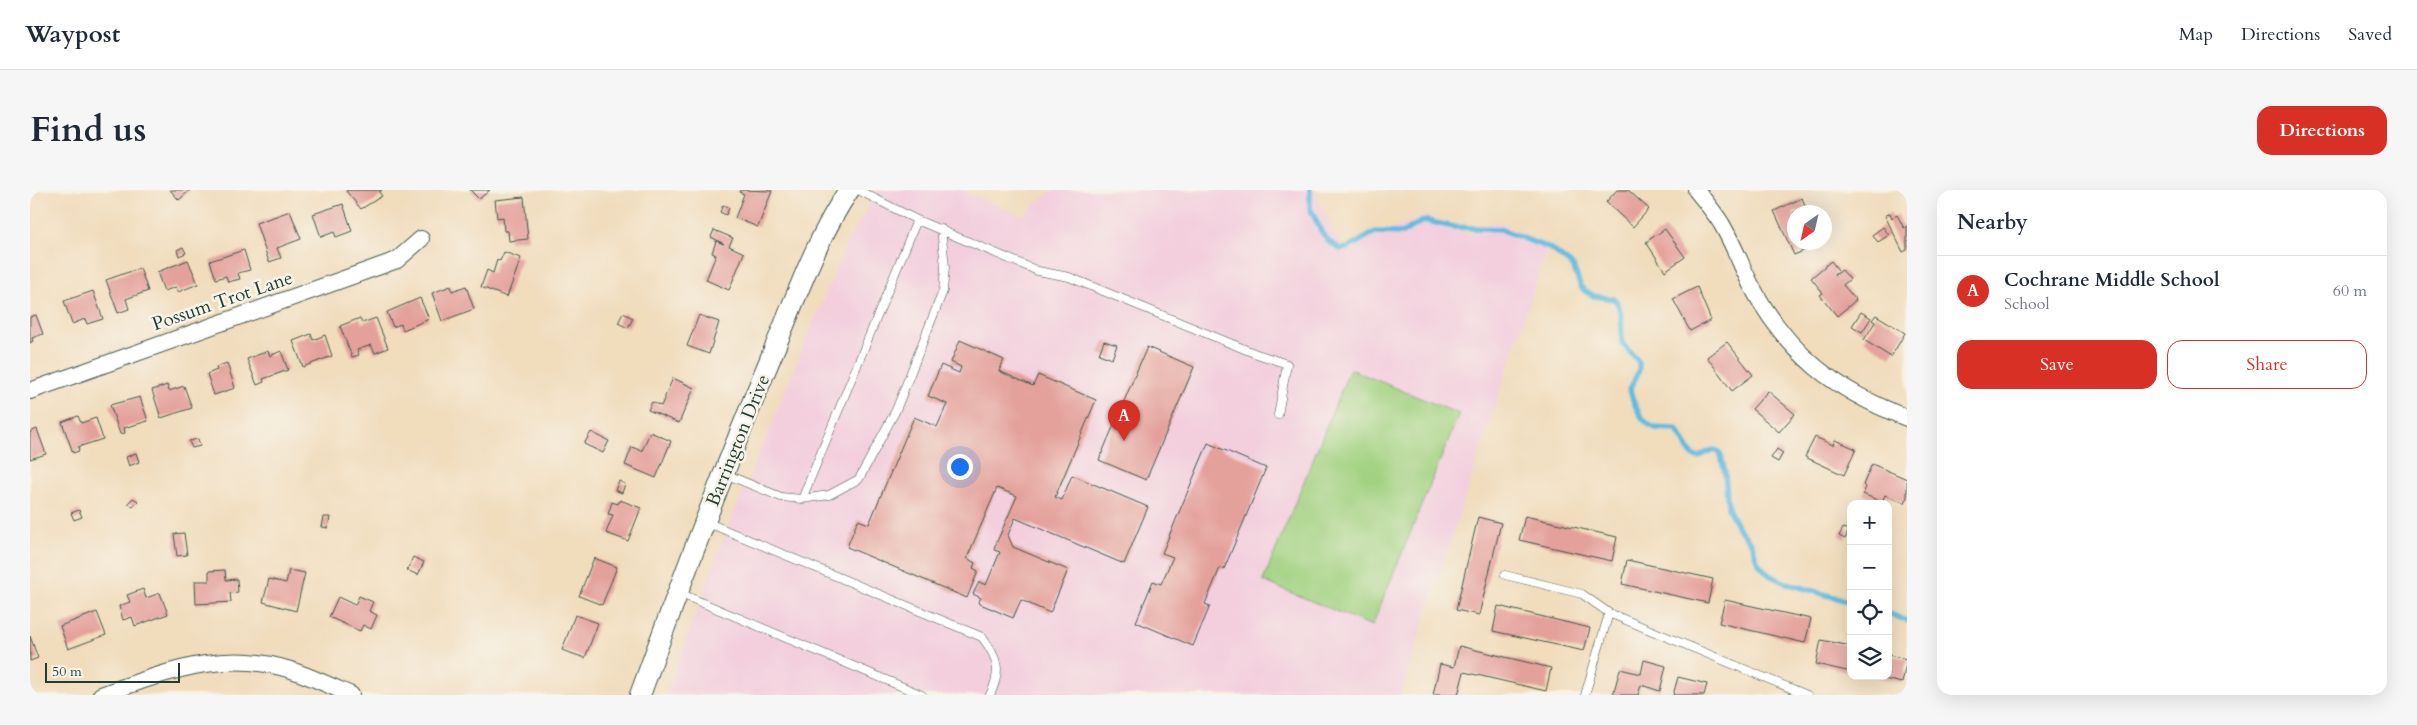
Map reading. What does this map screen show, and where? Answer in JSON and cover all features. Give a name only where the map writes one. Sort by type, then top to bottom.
[{"type":"street","name":"Barrington Drive","points":[[640,695],[677,592],[723,474],[807,271],[830,221],[848,190]]},
{"type":"street","points":[[1696,190],[1722,224],[1752,286],[1783,337],[1808,362],[1835,383],[1858,396],[1907,418]]},
{"type":"street","name":"Possum Trot Lane","points":[[30,390],[397,260],[421,239]]},
{"type":"street","points":[[101,695],[173,670],[223,661],[269,664],[290,670],[351,695]]},
{"type":"lane","points":[[858,190],[917,220],[941,228],[1038,271],[1069,277],[1254,353],[1287,364],[1278,415]]},
{"type":"lane","points":[[802,499],[917,220]]},
{"type":"lane","points":[[723,474],[780,497],[802,499],[829,495],[859,479],[896,410],[943,291],[945,267],[941,228]]},
{"type":"lane","points":[[704,522],[982,637],[993,652],[997,665],[996,682],[990,695]]},
{"type":"lane","points":[[1505,574],[1582,594],[1609,613],[1807,695]]},
{"type":"lane","points":[[677,592],[922,695]]},
{"type":"lane","points":[[1585,695],[1609,613]]},
{"type":"shaded area","points":[[878,190],[961,190],[1022,216],[1052,190],[1313,190],[1343,248],[1426,216],[1468,234],[1495,221],[1548,246],[1401,691],[1402,695],[666,695],[724,537],[848,240]]},
{"type":"green space","points":[[1350,369],[1459,414],[1372,626],[1263,581]]},
{"type":"building","points":[[170,190],[190,190],[179,200]]},
{"type":"building","points":[[382,190],[379,192],[382,196],[361,209],[346,191]]},
{"type":"building","points":[[470,190],[490,190],[479,199]]},
{"type":"building","points":[[740,190],[772,191],[758,227],[735,218],[744,194],[739,192]]},
{"type":"building","points":[[1617,190],[1628,190],[1649,209],[1633,227],[1606,202]]},
{"type":"building","points":[[524,197],[528,239],[509,241],[508,231],[504,231],[503,217],[497,218],[495,200]]},
{"type":"building","points":[[1802,198],[1805,205],[1787,205],[1787,240],[1774,211]]},
{"type":"building","points":[[343,204],[352,231],[336,237],[334,232],[321,237],[313,214]]},
{"type":"building","points":[[723,205],[729,208],[726,215],[720,212]]},
{"type":"building","points":[[290,211],[301,239],[277,248],[281,258],[269,262],[256,223]]},
{"type":"building","points":[[1890,213],[1892,218],[1897,215],[1904,228],[1907,226],[1907,250],[1903,252],[1885,216]]},
{"type":"building","points":[[1883,227],[1889,235],[1878,242],[1872,235]]},
{"type":"building","points":[[1665,229],[1685,257],[1665,271],[1646,242]]},
{"type":"building","points":[[714,230],[733,238],[729,246],[744,253],[729,290],[706,280],[716,255],[712,253],[716,241],[724,244],[711,237]]},
{"type":"building","points":[[183,247],[186,253],[179,256],[177,250]]},
{"type":"building","points":[[244,250],[250,270],[238,273],[240,279],[228,282],[226,276],[216,279],[210,261]]},
{"type":"building","points":[[1792,250],[1806,250],[1794,255]]},
{"type":"building","points":[[504,252],[521,258],[507,297],[481,287],[487,270],[493,273],[497,260],[500,261]]},
{"type":"building","points":[[188,260],[198,284],[178,292],[176,287],[164,291],[157,272]]},
{"type":"building","points":[[1831,261],[1838,270],[1835,275],[1842,270],[1850,279],[1843,285],[1856,300],[1837,316],[1820,295],[1823,293],[1811,278]]},
{"type":"building","points":[[140,268],[148,291],[126,299],[129,309],[118,313],[106,280]]},
{"type":"building","points":[[451,286],[452,291],[466,286],[474,309],[442,321],[432,293]]},
{"type":"building","points":[[1697,287],[1711,320],[1690,331],[1673,299]]},
{"type":"building","points":[[93,291],[103,319],[87,324],[85,319],[72,324],[64,301]]},
{"type":"building","points":[[420,298],[429,319],[403,330],[401,324],[393,327],[387,312]]},
{"type":"building","points":[[1861,312],[1871,318],[1862,332],[1852,326]]},
{"type":"building","points":[[623,313],[633,318],[628,328],[618,323]]},
{"type":"building","points":[[36,315],[43,334],[32,338],[33,341],[30,343],[30,317]]},
{"type":"building","points":[[699,315],[719,322],[709,354],[687,346]]},
{"type":"building","points":[[1876,315],[1905,333],[1891,357],[1864,340],[1875,322],[1872,320]]},
{"type":"building","points":[[360,318],[362,323],[376,318],[388,348],[375,353],[371,345],[357,350],[359,355],[352,357],[340,326]]},
{"type":"building","points":[[311,334],[313,340],[325,335],[332,356],[303,367],[293,341]]},
{"type":"building","points":[[960,340],[1004,360],[999,371],[1033,386],[1038,375],[1096,400],[1055,497],[1062,500],[1072,475],[1148,507],[1124,564],[1015,518],[1008,535],[1013,547],[1068,570],[1050,613],[1021,600],[1013,618],[978,603],[981,598],[973,594],[979,582],[986,585],[1000,552],[994,550],[995,546],[1017,496],[997,488],[967,558],[975,563],[973,568],[978,571],[967,598],[847,547],[858,520],[869,524],[914,417],[937,427],[947,404],[928,396],[941,365],[959,373],[961,367],[951,362]]},
{"type":"building","points":[[1104,341],[1117,345],[1112,359],[1099,354]]},
{"type":"building","points":[[1727,342],[1753,375],[1732,391],[1707,357]]},
{"type":"building","points":[[1147,347],[1194,367],[1146,480],[1099,460]]},
{"type":"building","points":[[268,351],[270,356],[281,351],[288,370],[263,379],[264,382],[257,385],[247,359]]},
{"type":"building","points":[[227,363],[235,388],[214,395],[207,374],[217,370],[216,367]]},
{"type":"building","points":[[673,378],[694,388],[679,423],[648,410],[652,402],[661,406]]},
{"type":"building","points":[[167,385],[169,391],[184,386],[192,408],[161,418],[152,390]]},
{"type":"building","points":[[1768,391],[1795,414],[1779,432],[1752,409]]},
{"type":"building","points":[[140,397],[148,421],[124,428],[125,433],[120,434],[110,405]]},
{"type":"building","points":[[78,416],[81,423],[96,418],[103,439],[78,447],[79,451],[73,453],[62,422]]},
{"type":"building","points":[[37,429],[46,454],[30,459],[30,432]]},
{"type":"building","points":[[591,432],[609,441],[603,453],[584,444]]},
{"type":"building","points":[[650,432],[671,441],[656,478],[625,465],[632,447],[642,451]]},
{"type":"building","points":[[1815,437],[1833,445],[1835,440],[1856,449],[1844,475],[1805,457]]},
{"type":"building","points":[[198,439],[200,446],[192,448],[189,441]]},
{"type":"building","points":[[1208,443],[1266,468],[1224,569],[1220,568],[1205,604],[1210,606],[1193,646],[1136,622],[1153,581],[1161,584],[1173,557],[1162,553]]},
{"type":"building","points":[[1777,449],[1783,453],[1778,462],[1771,458]]},
{"type":"building","points":[[136,453],[139,462],[129,466],[126,457]]},
{"type":"building","points":[[1872,464],[1907,479],[1905,503],[1885,495],[1883,500],[1877,500],[1863,494],[1866,487],[1863,485]]},
{"type":"building","points":[[619,481],[625,484],[622,493],[615,490]]},
{"type":"building","points":[[133,498],[138,501],[133,507],[128,503]]},
{"type":"building","points":[[620,500],[641,508],[628,541],[606,533],[613,515],[608,514],[612,502],[618,504]]},
{"type":"building","points":[[79,510],[82,517],[74,520],[71,513]]},
{"type":"building","points":[[1525,516],[1617,537],[1612,561],[1519,540]]},
{"type":"building","points":[[324,517],[330,517],[328,528],[322,527]]},
{"type":"building","points":[[1478,517],[1501,523],[1479,615],[1456,610]]},
{"type":"building","points":[[1843,528],[1847,529],[1845,539],[1839,536]]},
{"type":"building","points":[[184,533],[187,555],[177,556],[174,534]]},
{"type":"building","points":[[413,557],[424,562],[418,575],[407,570]]},
{"type":"building","points":[[594,558],[617,567],[602,605],[579,596]]},
{"type":"building","points":[[1627,560],[1713,579],[1708,603],[1622,584]]},
{"type":"building","points":[[225,570],[226,580],[237,579],[238,592],[230,593],[231,602],[196,604],[195,581],[209,581],[209,571]]},
{"type":"building","points":[[289,570],[305,573],[296,611],[263,602],[269,579],[286,583]]},
{"type":"building","points":[[143,589],[146,598],[160,593],[168,614],[135,626],[132,617],[123,620],[119,606],[130,602],[127,595]]},
{"type":"building","points":[[359,596],[373,602],[369,611],[377,615],[371,629],[363,625],[360,631],[329,617],[338,597],[355,605]]},
{"type":"building","points":[[1725,600],[1811,619],[1805,643],[1719,623]]},
{"type":"building","points":[[1498,606],[1590,628],[1584,651],[1493,631]]},
{"type":"building","points":[[97,612],[106,635],[68,649],[60,626]]},
{"type":"building","points":[[575,615],[598,623],[585,658],[562,650]]},
{"type":"building","points":[[30,636],[38,658],[30,661]]},
{"type":"building","points":[[1821,640],[1847,645],[1847,671],[1816,664]]},
{"type":"building","points":[[1459,646],[1551,668],[1546,691],[1464,672],[1458,695],[1433,695],[1440,664],[1454,667]]},
{"type":"building","points":[[1892,656],[1907,659],[1902,683],[1888,680],[1892,680]]},
{"type":"building","points":[[1644,660],[1666,666],[1660,691],[1641,685],[1638,695],[1613,695],[1620,669],[1641,674]]},
{"type":"building","points":[[1678,677],[1707,684],[1704,695],[1673,695]]},
{"type":"waterway","points":[[1310,190],[1310,208],[1320,229],[1328,241],[1340,249],[1348,248],[1375,232],[1402,233],[1421,222],[1427,221],[1454,227],[1500,229],[1551,249],[1573,266],[1581,287],[1585,291],[1594,296],[1614,299],[1617,303],[1621,314],[1622,343],[1639,362],[1639,370],[1630,390],[1636,406],[1646,422],[1656,428],[1676,429],[1693,456],[1699,457],[1715,450],[1721,455],[1725,473],[1728,508],[1738,528],[1752,544],[1758,563],[1769,575],[1786,583],[1847,601]]},
{"type":"waterway","points":[[1892,615],[1907,621]]},
{"type":"place","name":"Cochrane Middle School","points":[[1124,441]]}]
